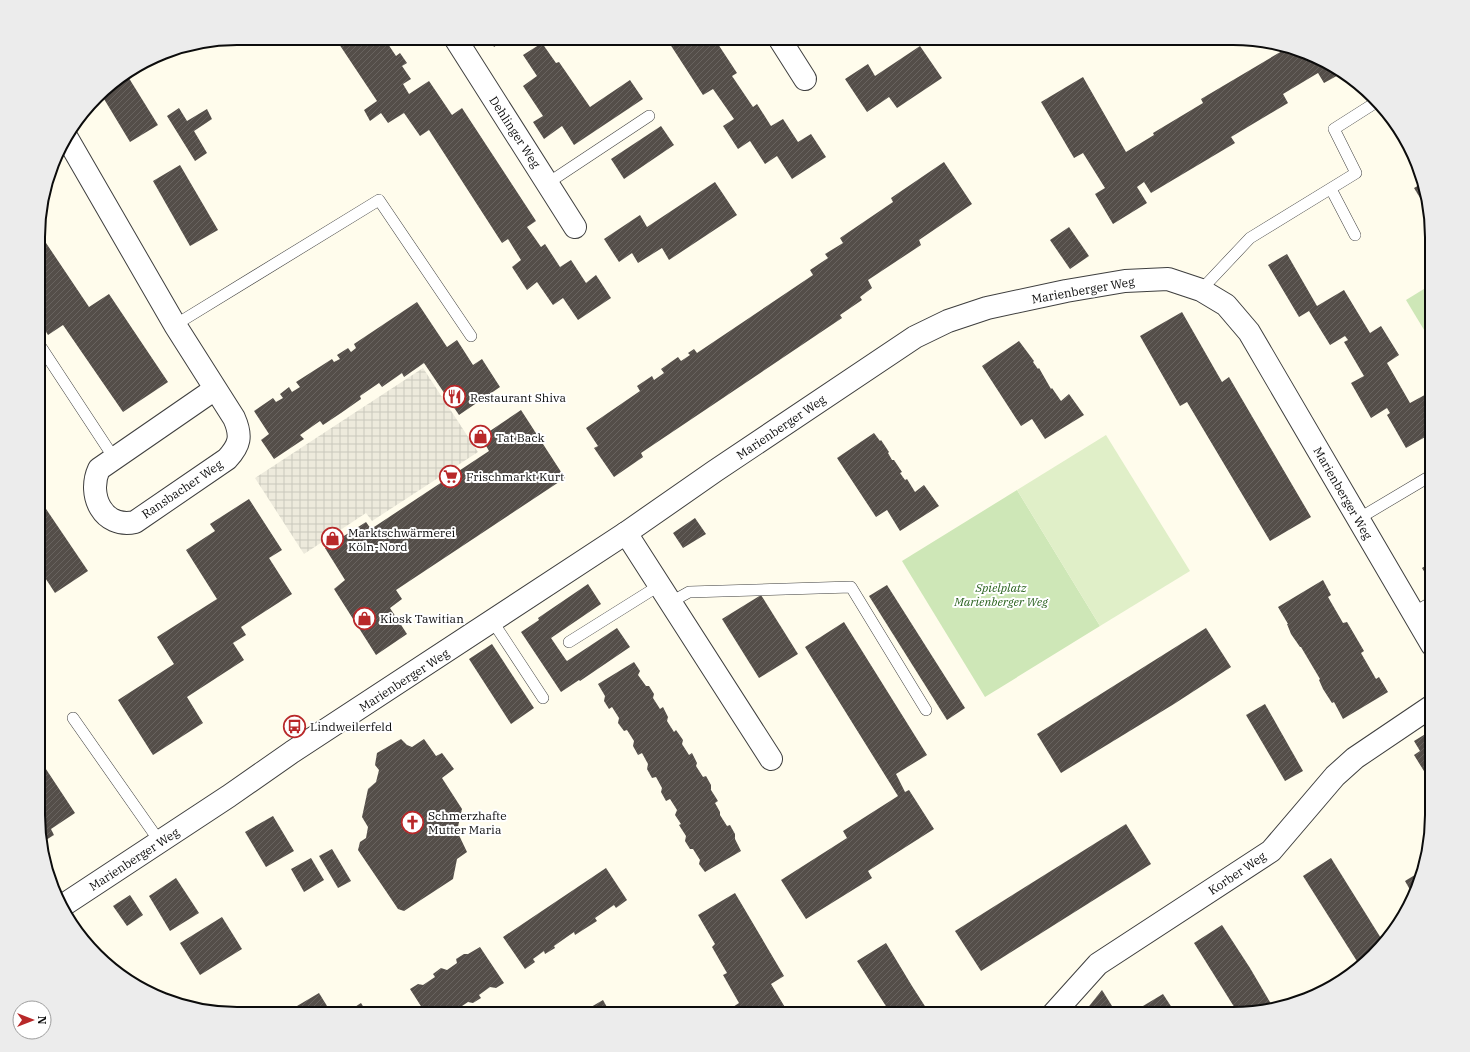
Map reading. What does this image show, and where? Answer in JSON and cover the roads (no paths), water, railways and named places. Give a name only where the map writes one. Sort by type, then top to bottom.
[{"type":"street","name":"Dehlinger Weg","points":[[459,45],[575,227]]},
{"type":"street","points":[[783,45],[805,79]]},
{"type":"street","name":"Ransbacher Weg","points":[[70,143],[175,326],[215,389],[238,426],[240,436],[234,452],[227,459],[134,522],[126,524],[117,522],[105,514],[96,500],[94,489],[95,478],[99,469],[215,389]]},
{"type":"street","name":"Marienberger Weg","points":[[67,903],[160,842],[292,752],[493,622],[915,337],[948,321],[994,306],[1125,281],[1168,279],[1201,290],[1226,305],[1249,332],[1425,633]]},
{"type":"street","points":[[626,533],[771,759]]},
{"type":"street","name":"Korber Weg","points":[[1059,1007],[1098,964],[1270,850],[1335,776],[1355,758],[1425,711]]},
{"type":"lane","points":[[1201,290],[1250,238],[1356,173],[1334,129],[1372,105]]},
{"type":"lane","points":[[548,183],[649,116]]},
{"type":"lane","points":[[1331,189],[1356,235]]},
{"type":"lane","points":[[175,326],[379,200],[471,336]]},
{"type":"lane","points":[[45,353],[114,458]]},
{"type":"lane","points":[[1358,519],[1425,479]]},
{"type":"lane","points":[[569,642],[665,593],[851,587],[926,710]]},
{"type":"lane","points":[[1413,613],[1425,606]]},
{"type":"lane","points":[[493,622],[543,698]]},
{"type":"lane","points":[[73,718],[160,842]]},
{"type":"place","name":"Restaurant Shiva","points":[[455,397]]},
{"type":"place","name":"Tat Back","points":[[481,437]]},
{"type":"place","name":"Frischmarkt Kurt","points":[[451,476]]},
{"type":"place","name":"Marktschwärmerei Köln-Nord","points":[[333,539]]},
{"type":"place","name":"Kiosk Tawitian","points":[[365,618]]},
{"type":"place","name":"Lindweilerfeld","points":[[295,726]]},
{"type":"place","name":"Schmerzhafte Mutter Maria","points":[[412,822]]},
{"type":"park label","name":"Spielplatz Marienberger Weg","points":[[1001,594]]}]
